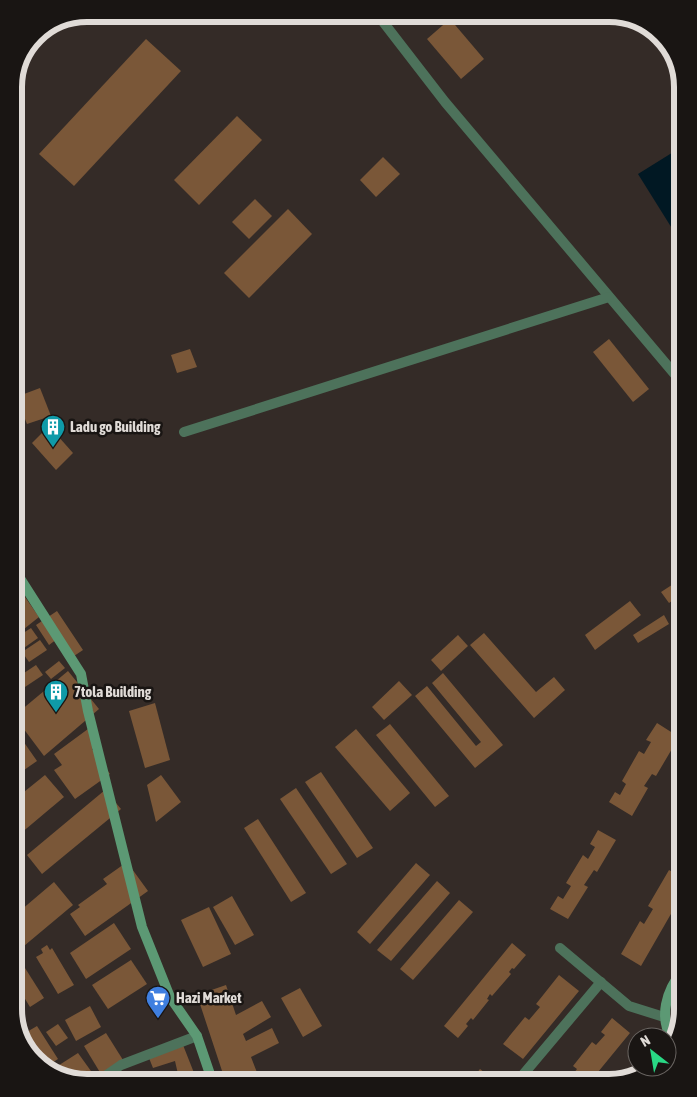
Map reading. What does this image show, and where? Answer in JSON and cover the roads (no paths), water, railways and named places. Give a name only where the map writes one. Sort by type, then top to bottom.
[{"type":"street","points":[[384,23],[445,102],[674,373]]},
{"type":"street","points":[[184,432],[609,296]]},
{"type":"street","points":[[22,582],[81,674],[88,711],[142,927],[170,998],[197,1036],[210,1074]]},
{"type":"street","points":[[560,948],[629,1006],[664,1017]]},
{"type":"street","points":[[524,1074],[601,982]]},
{"type":"street","points":[[668,1027],[664,1017],[667,996],[674,985]]},
{"type":"street","points":[[108,1074],[121,1065],[197,1036]]},
{"type":"water","points":[[674,152],[674,232],[638,174]]},
{"type":"place","name":"Ladu go Building","points":[[53,448]]},
{"type":"place","name":"7tola Building","points":[[56,713]]},
{"type":"place","name":"Hazi Market","points":[[158,1019]]}]
